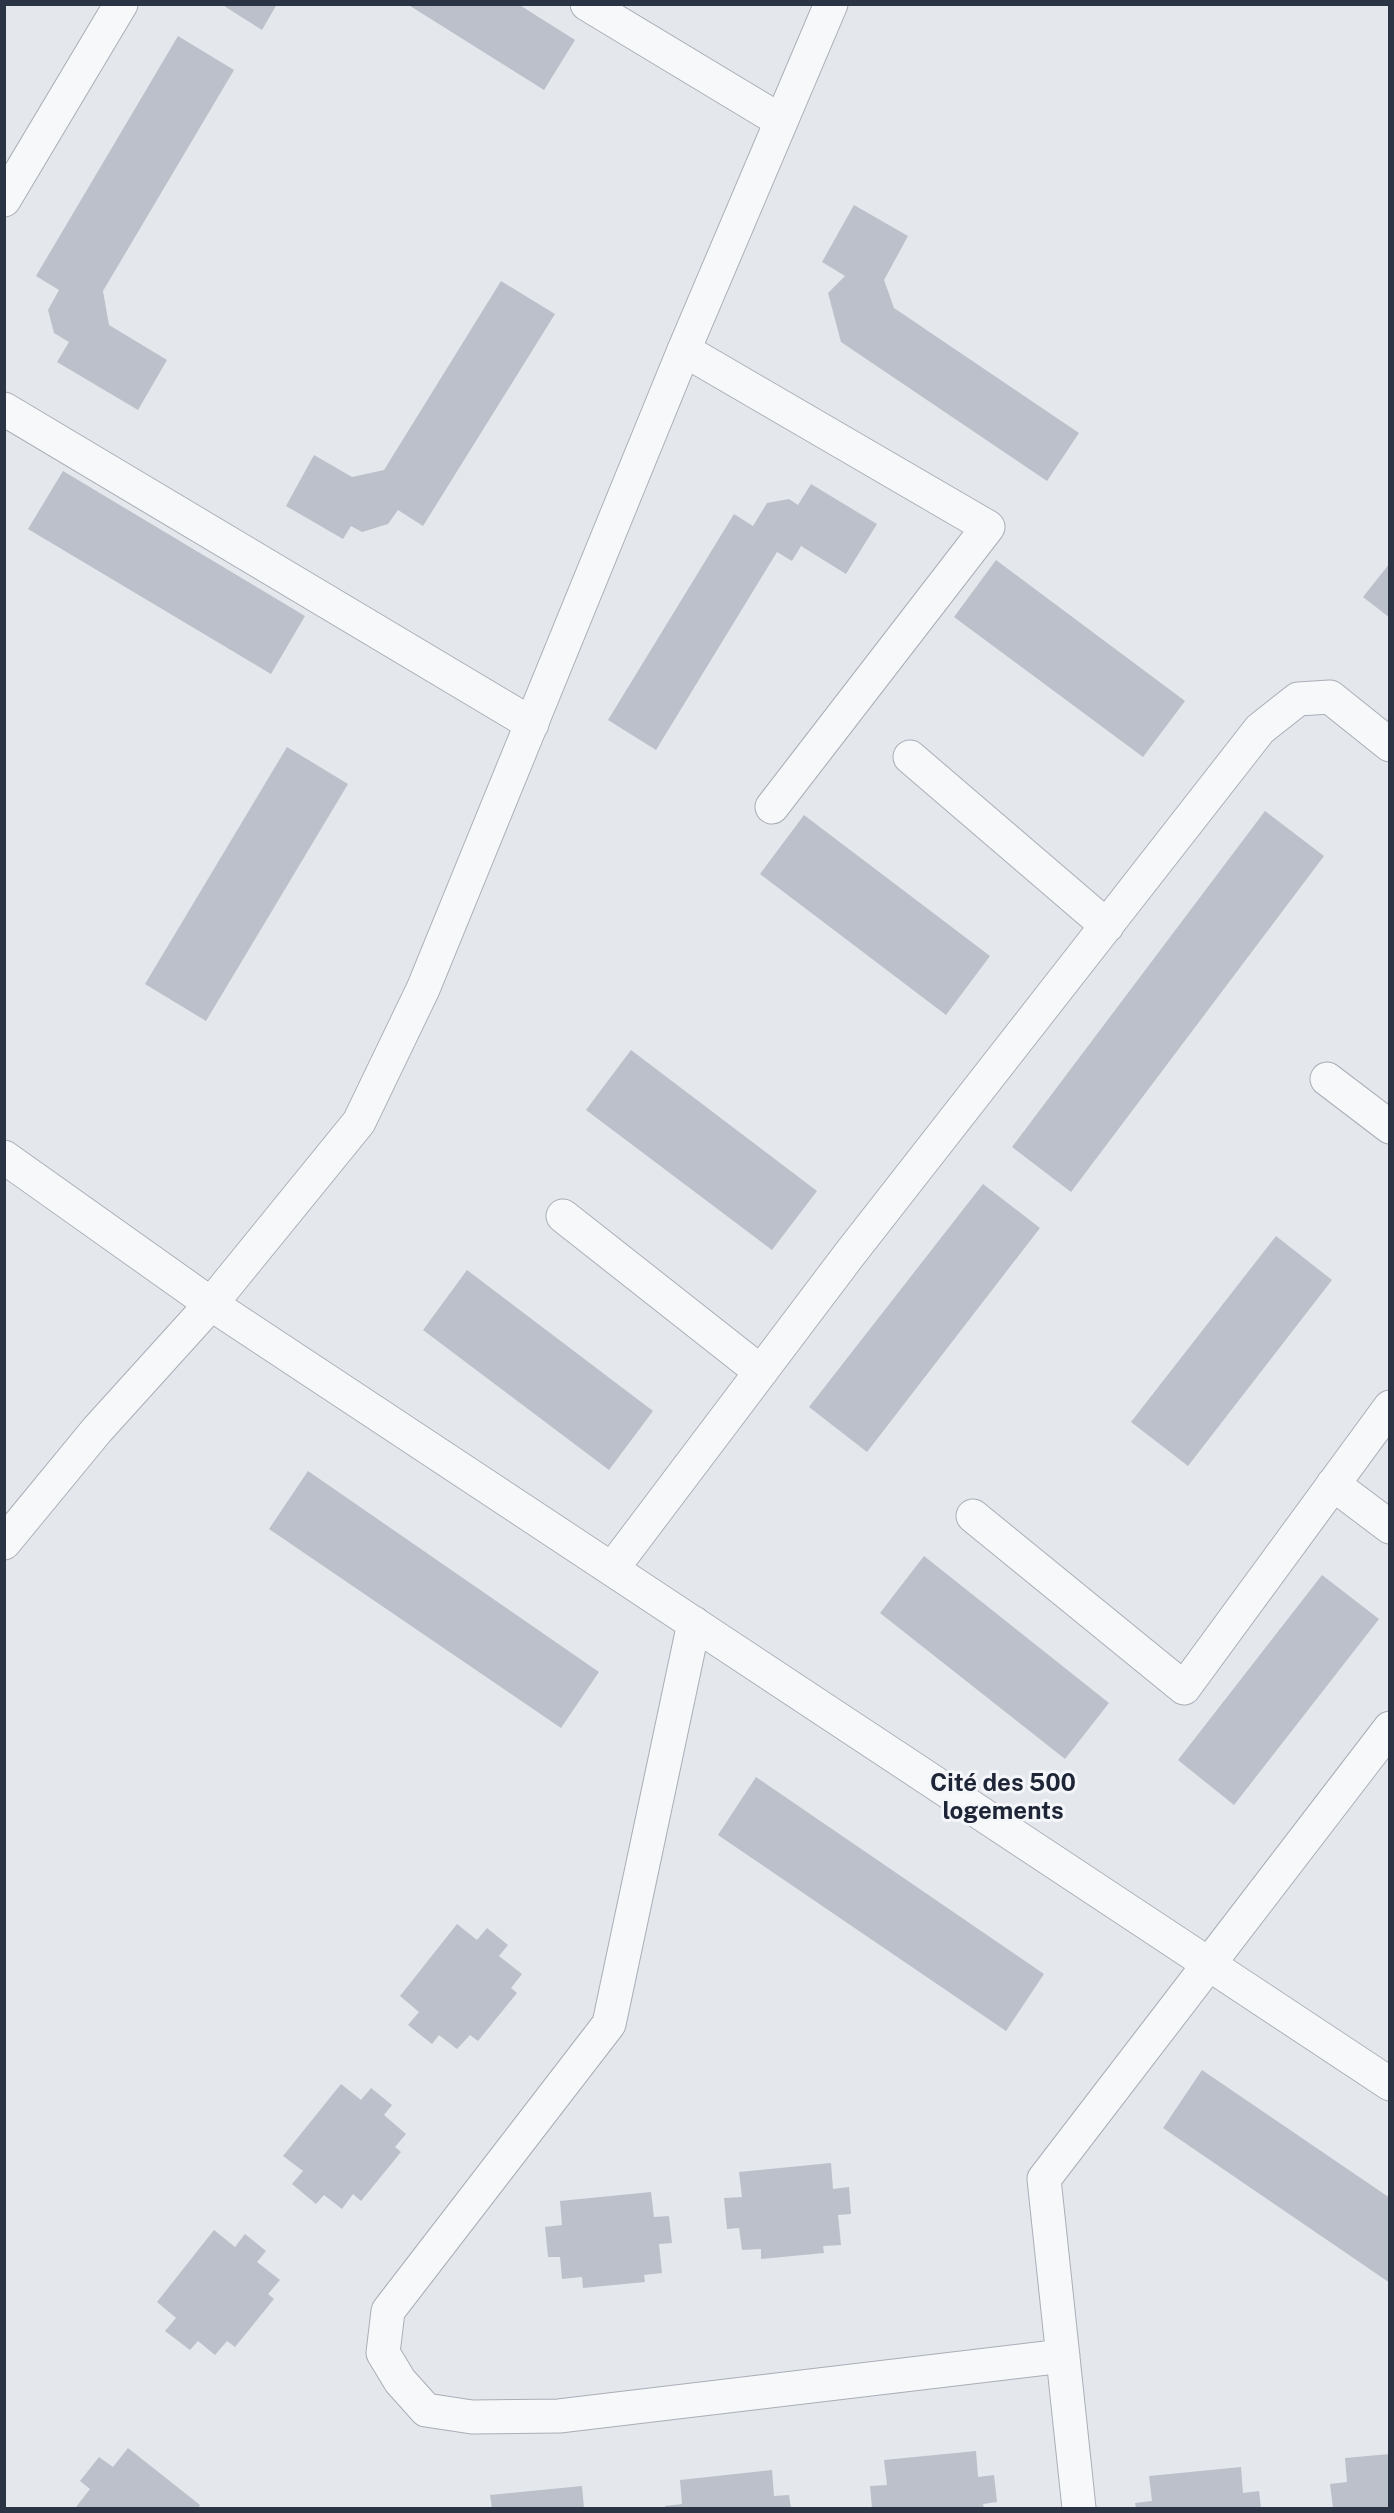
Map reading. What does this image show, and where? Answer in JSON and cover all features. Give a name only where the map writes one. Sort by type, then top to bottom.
[{"type":"street","points":[[4,200],[121,4]]},
{"type":"street","points":[[587,4],[781,121]]},
{"type":"street","points":[[4,1543],[97,1430],[211,1304],[358,1122],[423,989],[684,350],[831,4]]},
{"type":"street","points":[[684,350],[988,527],[772,807]]},
{"type":"street","points":[[4,409],[532,724]]},
{"type":"street","points":[[612,1569],[849,1255],[1260,729],[1298,699],[1330,697],[1389,745]]},
{"type":"street","points":[[910,757],[1107,926]]},
{"type":"street","points":[[1327,1079],[1389,1127]]},
{"type":"street","points":[[4,1157],[211,1304],[1389,2084]]},
{"type":"street","points":[[563,1215],[760,1372]]},
{"type":"street","points":[[973,1516],[1184,1688],[1389,1407]]},
{"type":"street","points":[[1333,1484],[1389,1527]]},
{"type":"street","points":[[693,1623],[609,2024],[388,2311],[383,2353],[400,2381],[426,2410],[472,2417],[560,2416],[1062,2356]]},
{"type":"street","points":[[1079,2508],[1044,2178],[1389,1728]]},
{"type":"building","points":[[221,4],[277,4],[262,30]]},
{"type":"building","points":[[407,4],[518,4],[575,40],[544,90]]},
{"type":"building","points":[[178,36],[234,70],[103,291],[109,325],[167,360],[138,410],[57,362],[69,342],[54,333],[48,310],[59,290],[36,276]]},
{"type":"building","points":[[854,205],[908,236],[884,280],[894,308],[1079,433],[1047,481],[841,342],[828,293],[845,276],[822,262]]},
{"type":"building","points":[[501,281],[555,314],[423,526],[398,510],[388,524],[362,532],[351,526],[343,539],[286,506],[314,455],[352,477],[384,470]]},
{"type":"building","points":[[63,471],[305,616],[271,674],[28,529]]},
{"type":"building","points":[[811,484],[877,524],[846,574],[801,546],[792,561],[777,552],[656,750],[608,720],[734,514],[753,526],[767,503],[789,499],[798,505]]},
{"type":"building","points":[[996,560],[1185,701],[1143,757],[954,617]]},
{"type":"building","points":[[1390,563],[1390,618],[1363,597]]},
{"type":"building","points":[[287,747],[348,784],[206,1021],[145,984]]},
{"type":"building","points":[[1265,811],[1324,856],[1071,1192],[1012,1147]]},
{"type":"building","points":[[804,815],[990,956],[946,1015],[760,874]]},
{"type":"building","points":[[631,1050],[817,1191],[772,1250],[586,1110]]},
{"type":"building","points":[[983,1184],[1040,1228],[867,1452],[809,1407]]},
{"type":"building","points":[[1276,1236],[1332,1280],[1188,1466],[1131,1422]]},
{"type":"building","points":[[467,1270],[653,1411],[609,1470],[423,1330]]},
{"type":"building","points":[[308,1471],[599,1672],[561,1728],[269,1529]]},
{"type":"building","points":[[924,1556],[1109,1703],[1065,1759],[880,1613]]},
{"type":"building","points":[[1322,1575],[1379,1619],[1234,1805],[1178,1760]]},
{"type":"building","points":[[756,1777],[1044,1974],[1006,2031],[718,1835]]},
{"type":"building","points":[[457,1924],[477,1940],[487,1928],[508,1945],[499,1956],[522,1974],[511,1988],[517,1993],[478,2041],[470,2035],[457,2049],[439,2035],[432,2044],[408,2025],[419,2012],[400,1996]]},
{"type":"building","points":[[1202,2070],[1390,2198],[1390,2283],[1163,2128]]},
{"type":"building","points":[[341,2084],[361,2100],[371,2088],[392,2105],[384,2115],[406,2134],[395,2147],[401,2152],[361,2201],[353,2194],[342,2209],[324,2195],[316,2204],[292,2184],[303,2171],[283,2156]]},
{"type":"building","points":[[831,2163],[833,2189],[849,2187],[851,2214],[838,2215],[841,2245],[823,2246],[824,2253],[761,2259],[761,2249],[742,2250],[739,2228],[727,2229],[724,2198],[742,2197],[739,2172]]},
{"type":"building","points":[[651,2192],[654,2217],[669,2216],[672,2243],[659,2244],[662,2273],[644,2275],[645,2282],[583,2288],[582,2277],[562,2279],[560,2257],[548,2257],[545,2227],[562,2225],[560,2201]]},
{"type":"building","points":[[214,2230],[235,2247],[245,2234],[266,2251],[257,2262],[280,2280],[268,2294],[274,2299],[235,2347],[227,2341],[215,2355],[198,2341],[190,2350],[165,2331],[176,2318],[157,2302]]},
{"type":"building","points":[[128,2448],[200,2505],[198,2508],[76,2507],[90,2489],[80,2481],[99,2457],[113,2467]]},
{"type":"building","points":[[976,2451],[978,2477],[994,2475],[997,2502],[983,2504],[984,2508],[872,2508],[870,2486],[887,2485],[884,2460]]},
{"type":"building","points":[[1390,2454],[1390,2508],[1333,2508],[1330,2484],[1347,2482],[1345,2458]]},
{"type":"building","points":[[1241,2467],[1243,2493],[1259,2491],[1261,2508],[1136,2508],[1135,2503],[1152,2501],[1149,2476]]},
{"type":"building","points":[[772,2470],[774,2496],[789,2495],[791,2508],[665,2508],[665,2506],[682,2504],[680,2480]]},
{"type":"building","points":[[582,2486],[584,2508],[492,2508],[490,2495]]},
{"type":"district","name":"Cité des 500 logements","points":[[1003,1798]]}]
